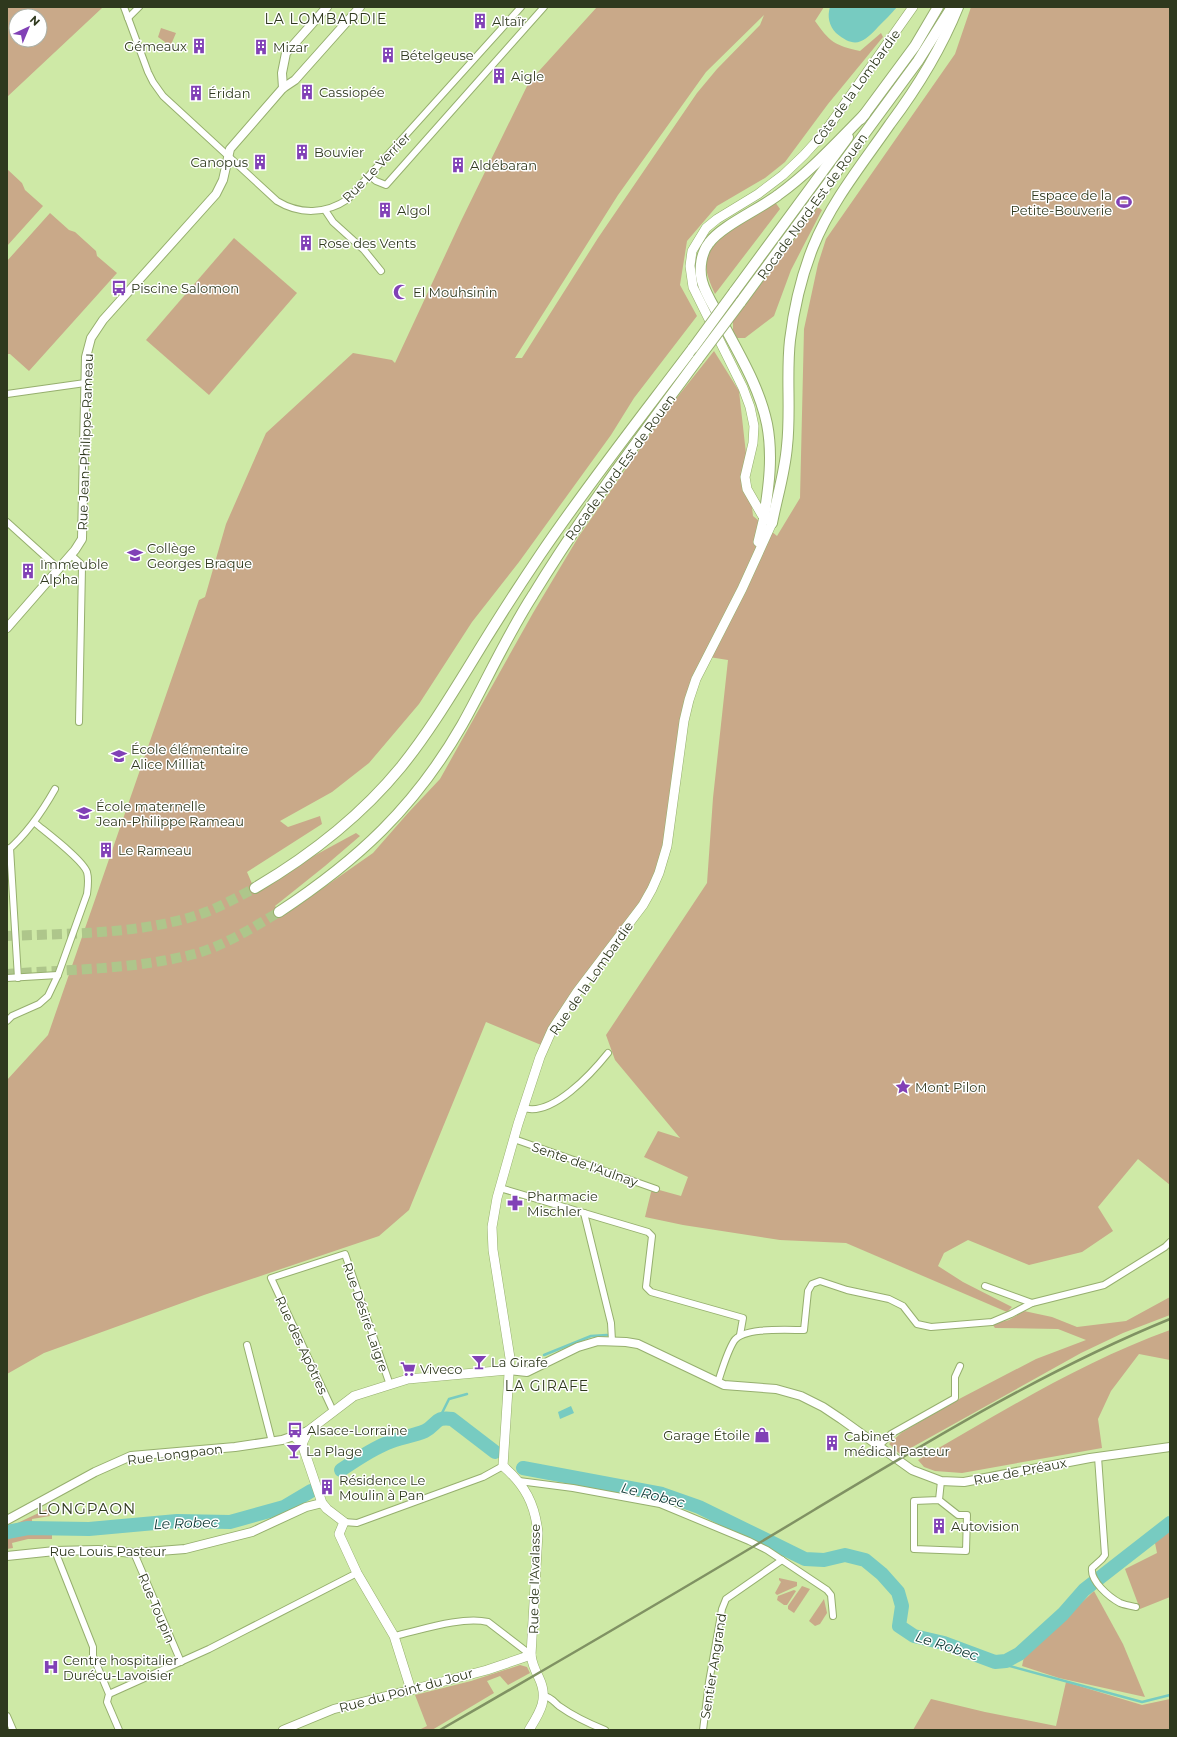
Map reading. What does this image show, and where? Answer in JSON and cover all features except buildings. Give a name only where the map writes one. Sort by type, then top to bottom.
[{"type":"highway","name":"Rocade Nord-Est de Rouen","points":[[255,888],[307,856],[326,841],[369,801],[400,768],[443,708],[511,598],[543,552],[915,46],[938,7]]},
{"type":"highway","name":"Rocade Nord-Est de Rouen","points":[[279,912],[314,888],[353,858],[402,811],[420,789],[445,753],[527,604],[566,542],[628,453],[918,61],[952,7]]},
{"type":"highway","points":[[768,520],[787,446],[790,341],[795,307],[805,270],[814,245],[832,210],[853,176],[918,85],[948,32],[958,7]]},
{"type":"highway","points":[[768,520],[770,458],[767,424],[751,378],[706,291],[701,271],[702,260],[707,245],[718,233],[780,194],[815,163],[864,114]]},
{"type":"main road","name":"Côte de la Lombardie","points":[[768,520],[752,499],[746,484],[745,477],[753,444],[754,426],[750,407],[743,388],[693,288],[690,266],[692,251],[700,237],[711,224],[735,207],[758,194],[783,175],[824,133],[913,7]]},
{"type":"main road","name":"Rue de la Lombardie","points":[[503,1466],[508,1370],[510,1358],[492,1238],[493,1218],[500,1188],[540,1057],[552,1030],[577,992],[643,905],[657,879],[667,846],[684,721],[689,700],[706,660],[755,559],[768,520]]},
{"type":"main road","points":[[302,1444],[308,1431],[354,1396],[408,1379],[508,1370]]},
{"type":"main road","points":[[293,1435],[302,1444],[322,1503],[327,1509],[344,1522],[339,1534],[357,1573],[394,1636],[411,1690]]},
{"type":"main road","name":"Rue de l'Avalasse","points":[[503,1466],[519,1481],[532,1505],[538,1533],[531,1655]]},
{"type":"main road","points":[[529,1730],[541,1710],[544,1696],[531,1655]]},
{"type":"main road","name":"Rue du Point du Jour","points":[[411,1690],[494,1668],[531,1655]]},
{"type":"street","name":"Rue Le Verrier","points":[[124,7],[148,72],[158,89],[277,201],[285,206],[301,210],[325,210],[341,204],[348,199],[521,7]]},
{"type":"street","points":[[128,18],[139,7]]},
{"type":"street","points":[[283,88],[282,73],[286,53],[327,7]]},
{"type":"street","points":[[228,155],[230,149],[283,88],[295,80],[360,7]]},
{"type":"street","points":[[370,176],[376,181],[386,185],[544,7]]},
{"type":"street","name":"Rue Jean-Philippe Rameau","points":[[7,628],[80,544],[83,533],[85,383],[88,347],[97,328],[216,194],[223,180],[228,155]]},
{"type":"street","points":[[325,210],[333,222],[364,250],[381,271]]},
{"type":"street","points":[[7,394],[85,383]]},
{"type":"street","points":[[7,522],[59,569]]},
{"type":"street","points":[[71,555],[81,564],[82,567],[79,722]]},
{"type":"street","points":[[18,978],[9,850],[35,823],[55,789]]},
{"type":"street","points":[[7,1021],[12,1016],[39,1004],[48,996],[58,975],[87,894],[89,880],[87,871],[79,861],[35,823]]},
{"type":"street","points":[[7,978],[58,975]]},
{"type":"street","points":[[524,1108],[536,1110],[556,1101],[596,1069],[608,1053]]},
{"type":"street","name":"Sente de l'Aulnay","points":[[514,1139],[656,1189]]},
{"type":"street","points":[[500,1188],[648,1232],[652,1236],[646,1287],[651,1292],[743,1318],[740,1335]]},
{"type":"street","points":[[584,1213],[611,1323],[612,1341]]},
{"type":"street","points":[[718,1382],[734,1341],[740,1335],[756,1331],[804,1330],[808,1291],[812,1284],[820,1281],[847,1290],[889,1299],[903,1306],[917,1324],[931,1327],[992,1322],[1032,1303],[1104,1285],[1165,1247],[1170,1242]]},
{"type":"street","name":"Rue Désiré Laigre","points":[[271,1278],[344,1254],[390,1385]]},
{"type":"street","name":"Rue des Apôtres","points":[[271,1278],[333,1411]]},
{"type":"street","points":[[984,1286],[1032,1303]]},
{"type":"street","name":"Rue de Préaux","points":[[508,1370],[527,1372],[578,1347],[598,1341],[638,1344],[724,1385],[776,1390],[801,1396],[823,1407],[912,1470],[941,1480],[964,1482],[1098,1457],[1170,1447]]},
{"type":"street","points":[[247,1345],[272,1442]]},
{"type":"street","points":[[880,1446],[891,1434],[955,1398],[955,1377],[960,1366]]},
{"type":"street","name":"Rue Longpaon","points":[[7,1520],[95,1472],[131,1456],[234,1447],[272,1442],[308,1431]]},
{"type":"street","points":[[1098,1457],[1105,1555],[1102,1560],[1092,1568],[1091,1573],[1099,1585],[1111,1598],[1122,1604],[1136,1607]]},
{"type":"street","points":[[344,1522],[357,1523],[364,1521],[483,1477],[503,1466]]},
{"type":"street","points":[[939,1500],[941,1480]]},
{"type":"street","points":[[519,1481],[573,1488],[660,1504],[749,1541],[782,1560],[827,1590],[831,1595],[833,1616]]},
{"type":"street","points":[[939,1500],[958,1515],[968,1515],[966,1551],[914,1549],[914,1501],[939,1500]]},
{"type":"street","name":"Rue Louis Pasteur","points":[[7,1556],[55,1551],[98,1550],[134,1553],[185,1549],[245,1534],[306,1507],[322,1503]]},
{"type":"street","points":[[55,1551],[93,1647],[93,1656],[109,1694],[107,1702],[119,1730]]},
{"type":"street","name":"Rue Toupin","points":[[134,1553],[181,1662]]},
{"type":"street","name":"Sentier Angrand","points":[[703,1730],[709,1682],[722,1609],[726,1599],[782,1560]]},
{"type":"street","points":[[109,1694],[181,1662],[357,1573]]},
{"type":"street","points":[[394,1636],[464,1620],[482,1620],[488,1622],[531,1655]]},
{"type":"street","name":"Rue du Point du Jour","points":[[283,1730],[334,1709],[411,1690]]},
{"type":"street","points":[[544,1696],[548,1696],[560,1706],[591,1725],[605,1730]]},
{"type":"street","points":[[7,1716],[11,1729]]},
{"type":"shaded area","points":[[7,7],[102,8],[7,97]]},
{"type":"shaded area","points":[[597,7],[824,7],[815,21],[824,33],[838,45],[860,51],[881,33],[883,37],[828,104],[785,162],[765,178],[717,206],[687,241],[680,285],[697,316],[634,398],[611,435],[519,562],[472,622],[419,704],[369,763],[332,792],[280,821],[288,827],[320,816],[322,824],[247,872],[256,893],[310,858],[356,833],[360,836],[275,906],[283,916],[373,853],[440,779],[533,613],[579,536],[667,410],[714,351],[739,391],[753,516],[777,536],[800,498],[804,329],[818,264],[826,239],[955,54],[971,7],[1170,7],[1170,1185],[1138,1159],[1098,1207],[1113,1231],[1082,1252],[1029,1265],[968,1240],[944,1253],[938,1266],[963,1282],[1012,1307],[1007,1312],[846,1243],[780,1240],[683,1225],[645,1217],[652,1188],[681,1196],[688,1177],[644,1157],[658,1131],[680,1138],[615,1060],[606,1035],[707,883],[713,798],[728,660],[709,657],[689,708],[665,863],[624,930],[546,1047],[486,1022],[409,1210],[379,1236],[204,1295],[44,1353],[7,1374],[7,1080],[48,1035],[199,600],[205,597],[226,524],[266,433],[353,353],[392,360],[395,363],[461,221],[529,82]],"holes":[[[764,15],[760,25],[717,69],[697,93],[598,238],[522,358],[515,358],[618,195],[706,72]]]},
{"type":"shaded area","points":[[161,28],[176,33],[170,47],[165,45],[165,42],[158,37]]},
{"type":"shaded area","points":[[7,169],[22,183],[25,190],[43,206],[7,246]]},
{"type":"shaded area","points":[[775,202],[780,209],[715,294],[706,265],[707,255],[712,246],[718,238],[736,224]]},
{"type":"shaded area","points":[[818,207],[822,210],[791,270],[774,316],[745,338],[737,338],[733,331],[733,320],[738,310],[778,262]]},
{"type":"shaded area","points":[[50,213],[69,230],[75,232],[96,251],[97,256],[117,273],[29,371],[10,354],[7,354],[7,261]]},
{"type":"shaded area","points":[[234,238],[297,293],[209,395],[146,340]]},
{"type":"shaded area","points":[[1170,1297],[1170,1315],[1123,1333],[1081,1353],[900,1454],[889,1444],[901,1433],[961,1398],[1036,1359],[1086,1340],[1058,1329],[995,1328],[992,1324],[1009,1320],[1024,1311],[1052,1317],[1077,1327],[1126,1321]]},
{"type":"shaded area","points":[[1170,1330],[1170,1360],[1139,1354],[1111,1391],[1098,1419],[1102,1448],[962,1473],[935,1471],[924,1467],[918,1460],[1041,1389],[1105,1357]]},
{"type":"shaded area","points":[[47,1509],[50,1516],[32,1519],[32,1528],[7,1532],[7,1528]]},
{"type":"shaded area","points":[[1170,1525],[1170,1597],[1140,1609],[1125,1569],[1157,1553],[1154,1538]]},
{"type":"shaded area","points":[[29,1529],[52,1529],[52,1539],[28,1539],[12,1543],[13,1548],[7,1549],[7,1533]]},
{"type":"shaded area","points":[[779,1578],[797,1582],[797,1586],[777,1595],[775,1593],[781,1582]]},
{"type":"shaded area","points":[[802,1586],[810,1589],[794,1613],[788,1609],[788,1606]]},
{"type":"shaded area","points":[[794,1590],[796,1591],[787,1605],[784,1605],[777,1600],[778,1596]]},
{"type":"shaded area","points":[[1094,1591],[1123,1644],[1145,1697],[1059,1678],[1022,1666],[1024,1657]]},
{"type":"shaded area","points":[[824,1599],[827,1613],[820,1624],[815,1626],[809,1621]]},
{"type":"shaded area","points":[[520,1665],[527,1667],[530,1673],[508,1685],[500,1676],[487,1681],[494,1693],[432,1730],[419,1730],[427,1726],[415,1695],[471,1681]]},
{"type":"shaded area","points":[[1066,1682],[1142,1705],[1170,1699],[1170,1730],[913,1730],[931,1699],[985,1712],[1056,1726]]},
{"type":"water","points":[[830,7],[897,7],[868,37],[858,42],[854,42],[848,41],[836,33],[829,21]]},
{"type":"water","points":[[571,1406],[574,1413],[560,1419],[558,1412]]},
{"type":"waterway","points":[[544,1355],[591,1336],[607,1335]]},
{"type":"waterway","points":[[439,1419],[449,1399],[467,1394]]},
{"type":"waterway","name":"Le Robec","points":[[341,1470],[363,1455],[375,1449],[392,1441],[425,1431],[439,1420],[446,1418],[452,1419],[495,1452]]},
{"type":"waterway","name":"Le Robec","points":[[523,1468],[662,1494],[699,1507],[805,1559],[824,1560],[845,1555],[865,1560],[882,1574],[898,1592],[902,1606],[899,1626],[914,1636],[944,1643],[995,1662],[1006,1661],[1019,1654],[1063,1614],[1084,1590],[1170,1523]]},
{"type":"waterway","name":"Le Robec","points":[[7,1532],[28,1528],[89,1529],[177,1521],[230,1522],[284,1507],[311,1491]]},
{"type":"waterway","points":[[995,1662],[1142,1702],[1170,1695]]},
{"type":"tunnel","points":[[7,936],[83,933],[135,929],[160,925],[209,911],[255,888]]},
{"type":"tunnel","points":[[7,974],[127,966],[175,959],[198,953],[219,945],[240,935],[279,912]]},
{"type":"railway","points":[[440,1730],[988,1408],[1078,1361],[1170,1319]]},
{"type":"place","name":"Altaïr","points":[[480,21]]},
{"type":"place","name":"Gémeaux","points":[[199,46]]},
{"type":"place","name":"Mizar","points":[[261,47]]},
{"type":"place","name":"Bételgeuse","points":[[388,55]]},
{"type":"place","name":"Aigle","points":[[499,76]]},
{"type":"place","name":"Cassiopée","points":[[307,92]]},
{"type":"place","name":"Éridan","points":[[196,93]]},
{"type":"place","name":"Bouvier","points":[[302,152]]},
{"type":"place","name":"Canopus","points":[[260,162]]},
{"type":"place","name":"Aldébaran","points":[[458,165]]},
{"type":"place","name":"Espace de la Petite-Bouverie","points":[[1124,202]]},
{"type":"place","name":"Algol","points":[[385,210]]},
{"type":"place","name":"Rose des Vents","points":[[306,243]]},
{"type":"place","name":"Piscine Salomon","points":[[119,288]]},
{"type":"place","name":"El Mouhsinin","points":[[401,292]]},
{"type":"place","name":"Collège Georges Braque","points":[[135,555]]},
{"type":"place","name":"Immeuble Alpha","points":[[28,571]]},
{"type":"place","name":"École élémentaire Alice Milliat","points":[[119,756]]},
{"type":"place","name":"École maternelle Jean-Philippe Rameau","points":[[84,813]]},
{"type":"place","name":"Le Rameau","points":[[106,850]]},
{"type":"place","name":"Mont Pilon","points":[[903,1087]]},
{"type":"place","name":"Pharmacie Mischler","points":[[515,1203]]},
{"type":"place","name":"La Girafe","points":[[479,1362]]},
{"type":"place","name":"Viveco","points":[[408,1369]]},
{"type":"place","name":"Alsace-Lorraine","points":[[295,1430]]},
{"type":"place","name":"Garage Étoile","points":[[762,1435]]},
{"type":"place","name":"Cabinet médical Pasteur","points":[[832,1443]]},
{"type":"place","name":"La Plage","points":[[294,1451]]},
{"type":"place","name":"Résidence Le Moulin à Pan","points":[[327,1487]]},
{"type":"place","name":"Autovision","points":[[939,1526]]},
{"type":"place","name":"Centre hospitalier Durécu-Lavoisier","points":[[51,1667]]},
{"type":"district","name":"LA LOMBARDIE","points":[[326,19]]},
{"type":"district","name":"LA GIRAFE","points":[[547,1386]]},
{"type":"district","name":"LONGPAON","points":[[87,1509]]}]
